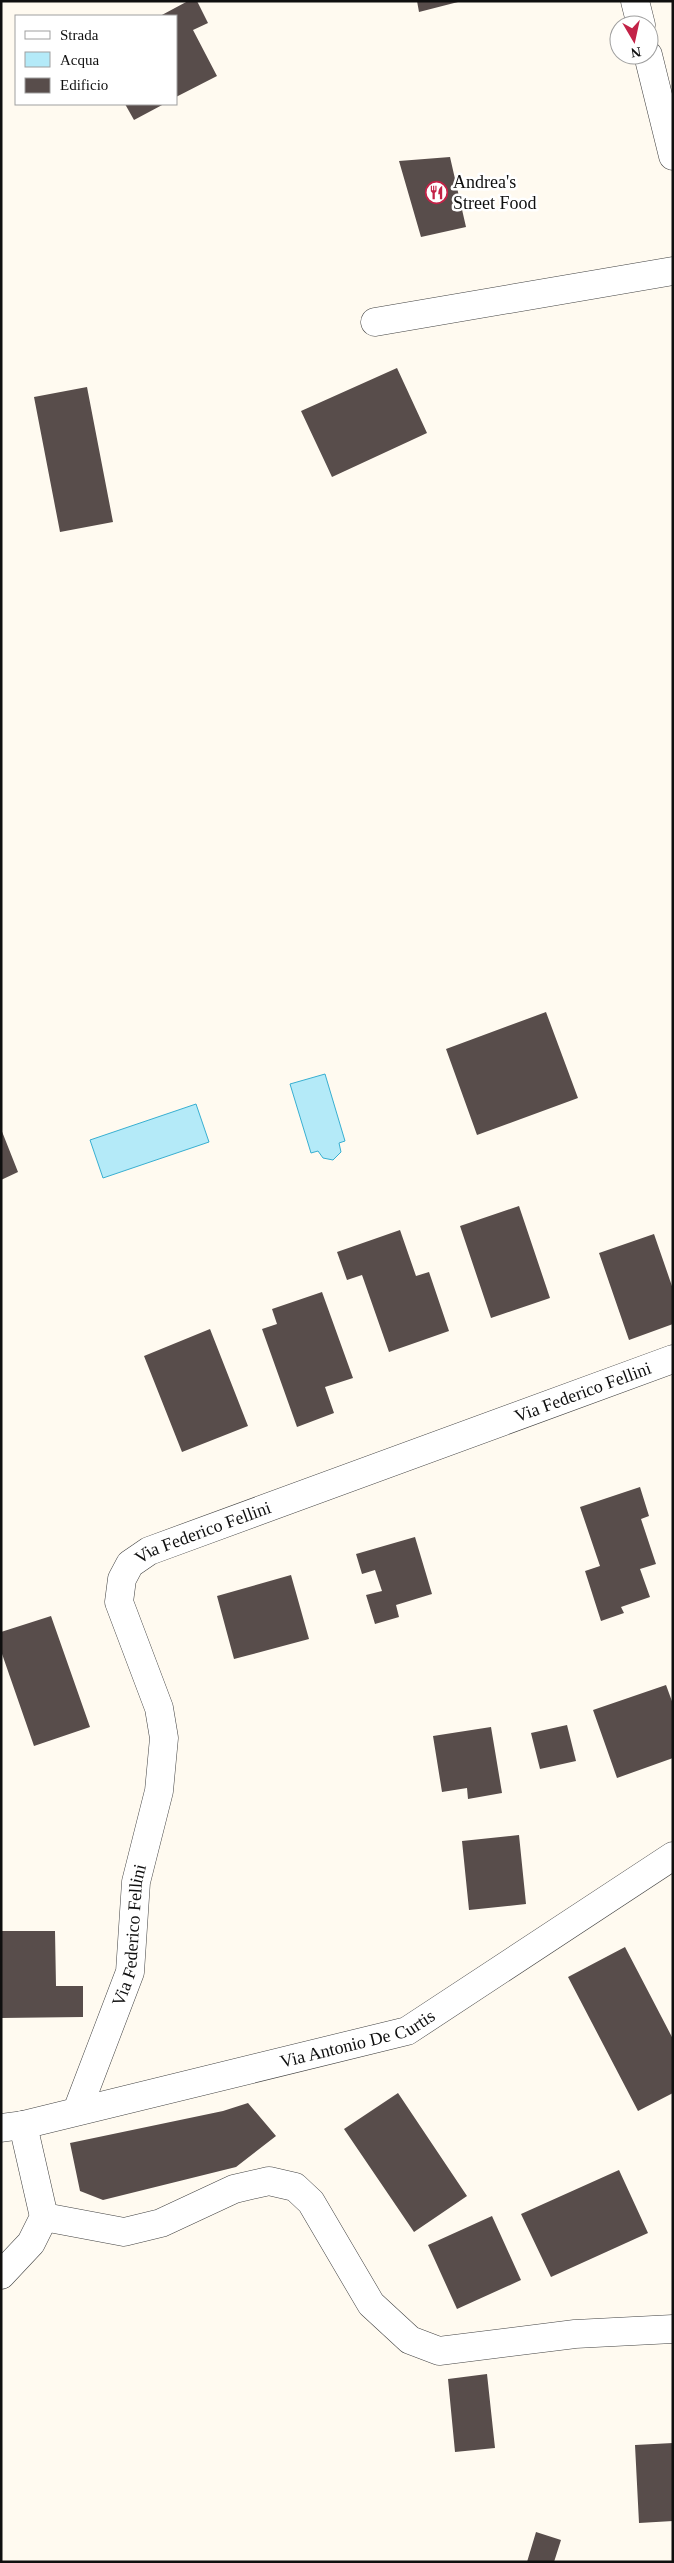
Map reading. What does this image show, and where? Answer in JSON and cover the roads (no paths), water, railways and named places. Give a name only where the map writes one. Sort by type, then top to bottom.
[{"type":"street","points":[[635,1],[638,15]]},
{"type":"street","points":[[650,65],[673,156]]},
{"type":"street","points":[[375,322],[673,271]]},
{"type":"street","name":"Via Federico Fellini","points":[[77,2111],[130,1972],[136,1882],[159,1791],[161,1773],[164,1738],[159,1708],[119,1602],[122,1579],[130,1564],[158,1548],[673,1359]]},
{"type":"street","name":"Via Antonio De Curtis","points":[[12,2126],[407,2031],[673,1856]]},
{"type":"street","points":[[1,2275],[31,2243],[44,2217],[12,2126]]},
{"type":"street","points":[[44,2217],[124,2232],[161,2224],[234,2189],[269,2182],[295,2187],[311,2202],[371,2304],[410,2340],[440,2351],[575,2334],[673,2329]]},
{"type":"water","points":[[325,1074],[345,1141],[339,1143],[341,1152],[333,1160],[323,1158],[318,1151],[311,1153],[290,1084]]},
{"type":"water","points":[[196,1104],[209,1142],[103,1178],[90,1140]]},
{"type":"place","name":"Andrea's Street Food","points":[[437,192]]}]
